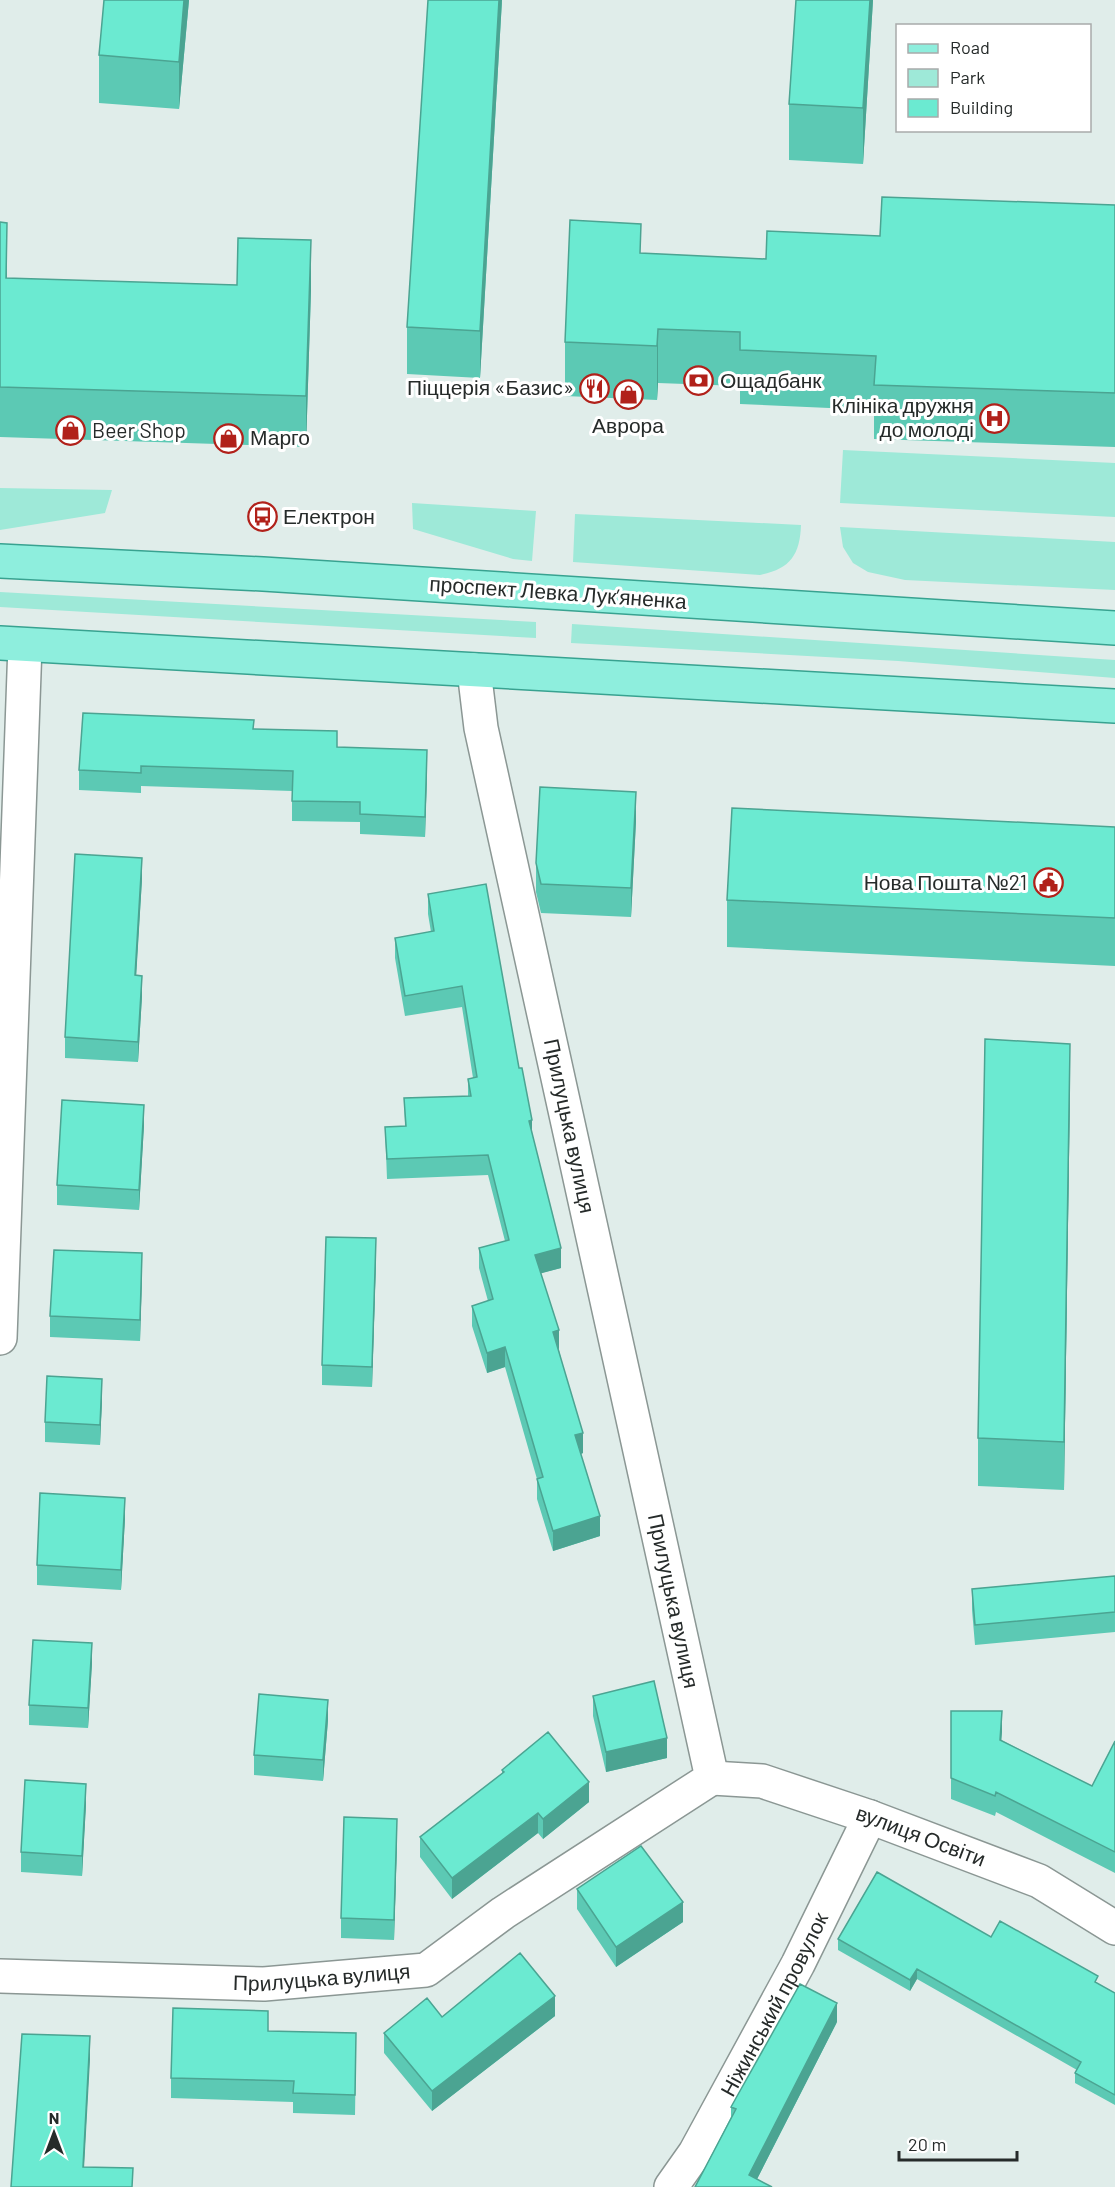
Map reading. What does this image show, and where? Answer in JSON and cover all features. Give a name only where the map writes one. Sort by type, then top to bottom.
[{"type":"main road","name":"проспект Левка Лукʼяненка","points":[[0,561],[263,574],[1115,628]]},
{"type":"main road","points":[[12,644],[1115,706]]},
{"type":"street","points":[[0,1338],[12,644]]},
{"type":"street","name":"Прилуцька вулиця","points":[[0,1976],[264,1984],[426,1970],[503,1912],[712,1778],[481,728],[474,670]]},
{"type":"street","name":"вулиця Освіти","points":[[712,1778],[762,1781],[870,1817],[1040,1881],[1115,1928]]},
{"type":"street","name":"Ніжинський провулок","points":[[671,2187],[695,2153],[798,1964],[870,1817]]},
{"type":"green space","points":[[843,450],[1115,463],[1115,517],[840,503]]},
{"type":"green space","points":[[0,488],[112,490],[105,513],[0,530]]},
{"type":"green space","points":[[412,503],[536,511],[532,561],[513,559],[413,529]]},
{"type":"green space","points":[[575,514],[801,525],[798,545],[791,559],[779,569],[760,575],[573,562]]},
{"type":"green space","points":[[840,527],[1115,542],[1115,590],[905,580],[868,572],[853,563],[843,547]]},
{"type":"green space","points":[[0,592],[536,622],[536,638],[0,607]]},
{"type":"green space","points":[[572,624],[1115,660],[1115,678],[898,661],[571,643]]},
{"type":"building","points":[[104,0],[184,0],[179,62],[99,55]]},
{"type":"building","points":[[428,0],[499,0],[480,331],[407,327]]},
{"type":"building","points":[[796,0],[870,0],[863,108],[789,104]]},
{"type":"building","points":[[882,197],[1115,205],[1115,393],[874,385],[876,356],[740,350],[740,332],[658,329],[657,346],[565,342],[570,220],[641,224],[640,253],[766,259],[767,231],[880,236]]},
{"type":"building","points":[[0,222],[7,223],[6,278],[237,285],[238,238],[311,240],[306,396],[0,387]]},
{"type":"building","points":[[83,713],[254,720],[253,729],[337,731],[337,747],[427,750],[425,817],[360,814],[360,802],[292,801],[293,771],[141,766],[141,773],[79,770]]},
{"type":"building","points":[[540,787],[636,792],[631,888],[541,884],[536,863]]},
{"type":"building","points":[[732,808],[1115,827],[1115,918],[727,900]]},
{"type":"building","points":[[75,854],[142,858],[135,975],[142,976],[138,1042],[65,1037]]},
{"type":"building","points":[[486,884],[519,1068],[522,1068],[532,1120],[529,1121],[561,1248],[535,1255],[559,1330],[553,1332],[583,1433],[575,1435],[600,1516],[553,1531],[537,1479],[543,1477],[505,1347],[487,1353],[472,1306],[493,1299],[479,1248],[509,1240],[488,1155],[387,1159],[385,1127],[406,1126],[404,1098],[471,1096],[468,1079],[477,1077],[462,986],[405,996],[395,938],[434,931],[428,894]]},
{"type":"building","points":[[985,1039],[1070,1044],[1064,1442],[978,1438]]},
{"type":"building","points":[[62,1100],[144,1105],[139,1190],[57,1185]]},
{"type":"building","points":[[326,1237],[376,1238],[372,1367],[322,1365]]},
{"type":"building","points":[[54,1250],[142,1253],[140,1320],[50,1316]]},
{"type":"building","points":[[47,1376],[102,1379],[100,1425],[45,1422]]},
{"type":"building","points":[[40,1493],[125,1498],[121,1570],[37,1565]]},
{"type":"building","points":[[1115,1576],[1115,1612],[975,1625],[972,1589]]},
{"type":"building","points":[[33,1640],[92,1643],[88,1708],[29,1705]]},
{"type":"building","points":[[654,1681],[667,1738],[606,1752],[593,1696]]},
{"type":"building","points":[[259,1694],[328,1700],[323,1760],[254,1755]]},
{"type":"building","points":[[951,1711],[1002,1711],[1000,1740],[1092,1786],[1115,1741],[1115,1852],[996,1792],[995,1796],[951,1778]]},
{"type":"building","points":[[548,1732],[589,1782],[543,1819],[538,1813],[452,1878],[420,1837],[504,1772],[502,1770]]},
{"type":"building","points":[[25,1780],[86,1784],[82,1856],[21,1852]]},
{"type":"building","points":[[344,1817],[397,1819],[394,1920],[341,1918]]},
{"type":"building","points":[[641,1846],[683,1902],[616,1947],[577,1889]]},
{"type":"building","points":[[877,1872],[991,1937],[1000,1921],[1098,1976],[1095,1982],[1115,1993],[1115,2095],[1075,2073],[1081,2062],[917,1969],[910,1980],[838,1939]]},
{"type":"building","points":[[520,1953],[555,1996],[432,2091],[384,2033],[427,1998],[442,2017]]},
{"type":"building","points":[[800,1984],[837,2003],[749,2175],[772,2187],[695,2187],[736,2109],[731,2107]]},
{"type":"building","points":[[173,2008],[268,2011],[268,2031],[356,2033],[355,2095],[293,2093],[294,2081],[171,2078]]},
{"type":"building","points":[[22,2034],[90,2036],[83,2167],[133,2168],[132,2187],[11,2187]]},
{"type":"place","name":"Ощадбанк","points":[[699,381]]},
{"type":"place","name":"Піццерія «Базис»","points":[[595,388]]},
{"type":"place","name":"Аврора","points":[[628,395]]},
{"type":"place","name":"Клініка дружня до молоді","points":[[995,418]]},
{"type":"place","name":"Beer Shop","points":[[71,431]]},
{"type":"place","name":"Марго","points":[[229,438]]},
{"type":"place","name":"Електрон","points":[[262,517]]},
{"type":"place","name":"Нова Пошта №21","points":[[1048,883]]}]
